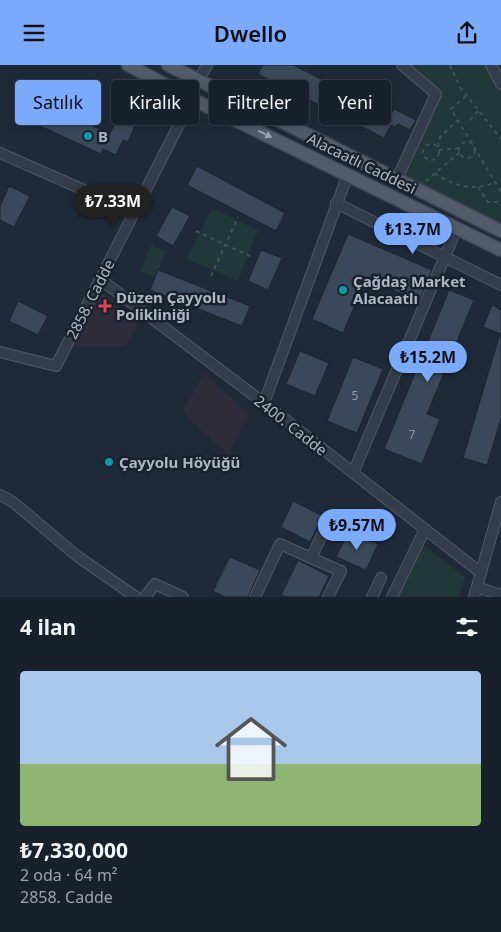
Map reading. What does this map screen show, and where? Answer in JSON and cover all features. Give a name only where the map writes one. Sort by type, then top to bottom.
[{"type":"main road","name":"Alacaatlı Caddesi","points":[[128,65],[156,80]]},
{"type":"main road","name":"Alacaatlı Caddesi","points":[[168,65],[501,231]]},
{"type":"main road","name":"Alacaatlı Caddesi","points":[[199,102],[501,250]]},
{"type":"street","points":[[199,80],[207,65]]},
{"type":"street","points":[[397,179],[436,94],[402,65]]},
{"type":"street","points":[[491,65],[500,80]]},
{"type":"street","name":"2858. Cadde","points":[[0,352],[56,366],[179,125]]},
{"type":"street","points":[[0,153],[134,212]]},
{"type":"street","points":[[264,403],[348,174]]},
{"type":"street","points":[[336,203],[501,285]]},
{"type":"street","points":[[352,473],[456,228]]},
{"type":"street","name":"2400. Cadde","points":[[100,279],[264,403],[481,573]]},
{"type":"street","points":[[0,495],[13,502],[77,556],[136,597]]},
{"type":"street","points":[[474,597],[501,502]]},
{"type":"street","points":[[311,558],[331,517],[369,535]]},
{"type":"street","points":[[392,597],[425,529]]},
{"type":"street","points":[[255,597],[280,544],[341,571],[328,597]]},
{"type":"street","points":[[372,597],[381,578]]},
{"type":"street","points":[[145,597],[155,584],[183,597]]},
{"type":"street","points":[[477,587],[501,595]]},
{"type":"path","points":[[450,65],[453,76],[466,96],[501,139]]},
{"type":"path","points":[[466,96],[451,109],[501,192]]},
{"type":"path","points":[[470,120],[478,111]]},
{"type":"path","points":[[458,120],[440,137],[438,148],[437,157],[432,160],[427,159],[423,155],[422,150],[425,145],[430,143],[438,148],[459,149]]},
{"type":"path","points":[[459,149],[464,142],[474,145]]},
{"type":"path","points":[[459,149],[464,157],[471,156],[474,152],[474,145]]},
{"type":"path","points":[[416,189],[460,152]]},
{"type":"path","points":[[435,173],[446,181],[464,187],[485,187],[495,182]]},
{"type":"path","points":[[478,187],[488,202],[501,202]]},
{"type":"path","points":[[211,276],[238,217]]},
{"type":"path","points":[[196,231],[252,257]]},
{"type":"shaded area","name":"Düzen Çayyolu Polikliniği","points":[[98,290],[139,322],[126,346],[71,346]]},
{"type":"shaded area","points":[[204,373],[248,414],[228,455],[182,412]]},
{"type":"green space","points":[[409,65],[486,65],[501,89],[501,222],[406,176],[441,93]]},
{"type":"green space","points":[[212,208],[258,230],[238,281],[187,259]]},
{"type":"green space","points":[[151,245],[166,252],[155,278],[140,271]]},
{"type":"green space","points":[[423,545],[465,577],[459,597],[392,597],[415,548]]},
{"type":"building","points":[[263,65],[293,65],[323,80],[319,80],[319,105],[309,100],[309,80],[270,80],[258,74]]},
{"type":"building","points":[[394,109],[416,120],[410,130],[398,124],[395,127],[391,125],[391,114]]},
{"type":"building","points":[[38,125],[91,125],[110,134],[114,125],[135,125],[128,142],[123,140],[116,155],[103,149],[101,154]]},
{"type":"building","points":[[358,125],[391,125],[384,138]]},
{"type":"building","points":[[197,166],[285,213],[276,231],[187,185]]},
{"type":"building","points":[[9,186],[30,196],[14,227],[0,220],[0,206]]},
{"type":"building","points":[[172,207],[190,216],[173,246],[156,236]]},
{"type":"building","name":"Çağdaş Market Alacaatlı","points":[[348,234],[432,270],[419,301],[366,279],[343,333],[312,319]]},
{"type":"building","points":[[261,250],[282,258],[268,290],[248,281]]},
{"type":"building","points":[[158,270],[250,306],[242,326],[150,290]]},
{"type":"building","points":[[449,290],[474,300],[427,414],[440,419],[422,464],[384,449]]},
{"type":"building","points":[[18,301],[48,316],[38,335],[9,321]]},
{"type":"building","points":[[492,305],[501,310],[501,334],[483,327]]},
{"type":"building","points":[[499,337],[501,338],[501,419],[487,465],[463,458]]},
{"type":"building","points":[[300,351],[329,363],[315,396],[286,384]]},
{"type":"building","points":[[353,357],[383,369],[357,433],[327,421]]},
{"type":"building","points":[[293,501],[323,516],[310,542],[281,527]]},
{"type":"building","points":[[348,532],[378,544],[366,570],[336,557]]},
{"type":"building","points":[[230,557],[260,570],[248,597],[225,597],[213,591]]},
{"type":"building","points":[[298,560],[329,576],[319,597],[286,597],[281,595]]},
{"type":"place","name":"B","points":[[88,136]]},
{"type":"place","name":"Çağdaş Market Alacaatlı","points":[[343,290]]},
{"type":"place","name":"Düzen Çayyolu Polikliniği","points":[[105,306]]},
{"type":"place","name":"Çayyolu Höyüğü","points":[[109,462]]}]
